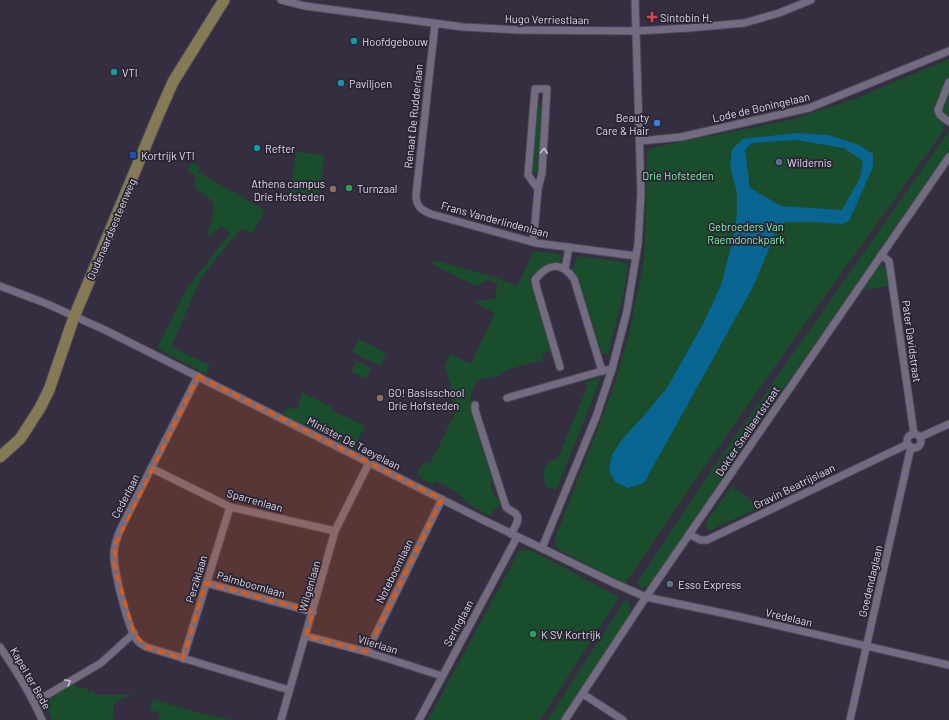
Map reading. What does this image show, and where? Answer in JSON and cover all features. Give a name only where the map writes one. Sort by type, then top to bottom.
[{"type":"main road","name":"Oudenaardsesteenweg","points":[[0,457],[20,439],[40,408],[52,383],[74,317],[173,82],[224,0]]},
{"type":"street","name":"Hugo Verriestlaan","points":[[281,0],[305,6],[435,24],[518,30],[636,31],[744,23],[780,13],[811,0]]},
{"type":"street","points":[[542,548],[596,417],[612,369],[627,311],[636,256],[640,218],[640,141],[636,0]]},
{"type":"street","name":"Renaat De Rudderlaan","points":[[421,209],[417,204],[416,195],[435,24]]},
{"type":"street","name":"Lode de Boningelaan","points":[[640,141],[681,137],[809,108],[949,51]]},
{"type":"street","points":[[947,121],[940,115],[938,110],[949,82]]},
{"type":"street","points":[[532,242],[538,189],[542,173],[547,89],[535,89],[528,175],[538,189]]},
{"type":"street","name":"Dokter Snellaertstraat","points":[[565,720],[646,597],[949,157]]},
{"type":"street","name":"Frans Vanderlindenlaan","points":[[421,209],[431,214],[532,242],[636,256]]},
{"type":"street","points":[[565,269],[569,247]]},
{"type":"street","name":"Pater Davidstraat","points":[[881,255],[889,261],[917,435]]},
{"type":"street","points":[[560,367],[537,290],[536,280],[541,272],[547,267],[559,266],[565,269],[574,279],[602,371]]},
{"type":"street","name":"Minister De Taeyelaan","points":[[0,286],[45,303],[105,330],[369,464],[624,588]]},
{"type":"street","points":[[507,398],[612,369]]},
{"type":"street","name":"Cederlaan","points":[[198,376],[119,533],[114,553],[114,565],[117,577],[137,641],[146,647],[289,690]]},
{"type":"street","name":"Seringlaan","points":[[419,720],[514,535],[518,521],[516,514],[506,507],[475,410],[475,405]]},
{"type":"street","points":[[917,435],[920,444],[917,447],[910,446],[907,441],[908,436],[917,435],[949,424]]},
{"type":"street","name":"Gravin Beatrijslaan","points":[[689,534],[700,540],[707,540],[910,446]]},
{"type":"street","name":"Goedendaglaan","points":[[850,720],[910,446]]},
{"type":"street","name":"Wilgenlaan","points":[[281,720],[335,531],[369,464]]},
{"type":"street","name":"Sparrenlaan","points":[[151,468],[230,507],[335,531]]},
{"type":"street","name":"Noteboomlaan","points":[[367,652],[442,499]]},
{"type":"street","name":"Perziklaan","points":[[183,659],[230,507]]},
{"type":"street","name":"Palmboomlaan","points":[[206,583],[313,612]]},
{"type":"street","name":"Vredelaan","points":[[624,588],[646,597],[741,617],[949,665]]},
{"type":"street","points":[[35,702],[101,663],[134,633]]},
{"type":"street","name":"Vlierlaan","points":[[306,636],[367,652],[442,676]]},
{"type":"street","name":"Kapel ter Bede","points":[[0,647],[35,702],[42,720]]},
{"type":"street","points":[[583,694],[623,720]]},
{"type":"highlighted area","points":[[198,376],[442,499],[367,652],[306,636],[313,612],[206,583],[183,659],[146,647],[134,633],[114,565],[116,543]]},
{"type":"green space","name":"Gebroeders Van Raemdonckpark","points":[[949,59],[949,116],[942,128],[944,130],[792,342],[698,476],[625,584],[556,548],[555,538],[612,392],[628,339],[644,260],[647,154],[650,148],[790,120],[854,99]]},
{"type":"green space","points":[[538,105],[542,105],[542,108],[538,172],[536,174],[533,173]]},
{"type":"green space","points":[[949,131],[949,150],[752,434],[649,588],[639,587],[637,583],[708,475]]},
{"type":"green space","points":[[296,152],[324,155],[319,200],[290,196]]},
{"type":"green space","points":[[193,162],[200,167],[198,172],[265,210],[253,233],[241,229],[200,280],[171,347],[210,365],[206,374],[157,348],[187,288],[230,233],[221,226],[210,236],[208,236],[214,206],[209,198],[195,189],[194,182],[196,176],[188,172],[189,167]]},
{"type":"green space","points":[[534,251],[562,254],[560,263],[546,265],[540,269],[536,275],[529,277],[551,351],[542,354],[544,360],[507,370],[497,376],[477,381],[472,393],[470,409],[493,482],[490,483],[495,498],[498,497],[500,503],[490,516],[464,501],[460,494],[436,481],[433,485],[417,475],[424,461],[430,464],[458,407],[452,404],[452,390],[445,368],[450,354],[471,364],[495,313],[475,303],[475,301],[493,299],[496,297],[497,283],[488,280],[476,286],[432,264],[434,260],[497,278],[517,286]]},
{"type":"green space","points":[[577,256],[628,263],[625,287],[608,355],[602,353],[576,274],[572,270]]},
{"type":"green space","points":[[878,266],[885,266],[887,269],[888,286],[865,290],[872,275]]},
{"type":"green space","points":[[359,339],[386,353],[380,366],[352,352]]},
{"type":"green space","points":[[356,361],[371,368],[366,379],[351,371]]},
{"type":"green space","points":[[601,377],[558,486],[555,489],[548,488],[543,479],[545,466],[547,466],[549,462],[558,458],[588,385],[583,383]]},
{"type":"green space","points":[[302,392],[332,407],[331,410],[365,426],[354,449],[282,414],[288,407],[297,410]]},
{"type":"green space","points":[[732,486],[759,507],[709,531],[706,527],[708,519]]},
{"type":"green space","name":"K SV Kortrijk","points":[[523,549],[532,551],[619,597],[540,720],[428,720],[519,551]]},
{"type":"green space","points":[[626,599],[631,606],[628,621],[561,720],[547,720]]},
{"type":"green space","points":[[74,682],[77,687],[86,688],[89,693],[93,691],[96,695],[135,695],[123,698],[113,704],[114,720],[52,720],[45,702],[49,697]]},
{"type":"green space","points":[[152,699],[200,713],[232,720],[160,720],[158,712],[149,710]]},
{"type":"water","points":[[796,133],[829,135],[859,145],[873,154],[873,167],[849,221],[842,224],[786,222],[778,227],[754,285],[644,483],[628,488],[615,482],[609,470],[612,455],[623,438],[667,388],[704,322],[721,285],[733,239],[737,214],[737,193],[730,166],[732,149],[743,139]],"holes":[[[796,140],[844,148],[863,161],[860,178],[842,210],[781,206],[750,188],[745,150],[752,143]]]},
{"type":"place","name":"Sintobin H.","points":[[652,17]]},
{"type":"place","name":"Hoofdgebouw","points":[[354,41]]},
{"type":"place","name":"VTI","points":[[114,72]]},
{"type":"place","name":"Paviljoen","points":[[341,83]]},
{"type":"place","name":"Beauty Care & Hair","points":[[657,123]]},
{"type":"place","name":"Refter","points":[[257,148]]},
{"type":"place","name":"Kortrijk VTI","points":[[133,155]]},
{"type":"place","name":"Wildernis","points":[[779,162]]},
{"type":"place","name":"Turnzaal","points":[[349,188]]},
{"type":"place","name":"Athena campus Drie Hofsteden","points":[[333,189]]},
{"type":"place","name":"GO! Basisschool Drie Hofsteden","points":[[380,398]]},
{"type":"place","name":"Esso Express","points":[[670,584]]},
{"type":"place","name":"K SV Kortrijk","points":[[533,634]]},
{"type":"park label","name":"Drie Hofsteden","points":[[678,175]]}]
